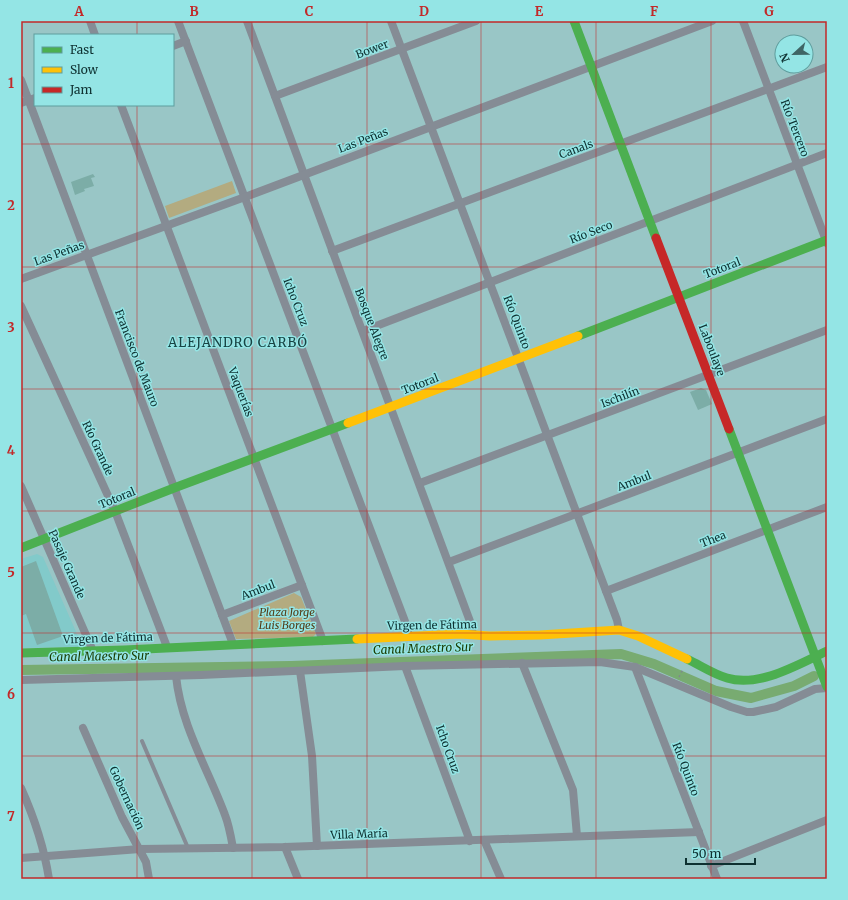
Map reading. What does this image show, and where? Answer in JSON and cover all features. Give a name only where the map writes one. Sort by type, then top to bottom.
[{"type":"street","points":[[90,21],[95,34]]},
{"type":"street","name":"Icho Cruz","points":[[178,21],[333,429],[406,624],[409,637]]},
{"type":"street","name":"Bosque Alegre","points":[[247,21],[472,624],[473,635]]},
{"type":"street","name":"Río Quinto","points":[[392,21],[578,515],[617,620],[619,630]]},
{"type":"street","name":"Bower","points":[[275,96],[476,21]]},
{"type":"street","name":"Laboulaye","points":[[574,21],[622,144],[827,688]]},
{"type":"street","name":"Las Peñas","points":[[21,279],[245,197],[712,21]]},
{"type":"street","name":"Río Tercero","points":[[743,21],[827,241]]},
{"type":"street","points":[[174,46],[186,41]]},
{"type":"street","name":"Canals","points":[[332,251],[827,67]]},
{"type":"street","name":"Francisco de Mauro","points":[[21,80],[233,644]]},
{"type":"street","name":"Vaquerías","points":[[121,106],[323,641]]},
{"type":"street","name":"Río Seco","points":[[363,331],[827,154]]},
{"type":"street","name":"Totoral","points":[[21,548],[174,488],[519,359],[827,241]]},
{"type":"street","name":"Río Grande","points":[[21,306],[115,511],[168,647]]},
{"type":"street","name":"Ischilín","points":[[420,483],[827,330]]},
{"type":"street","name":"Ambul","points":[[449,562],[578,515],[827,420]]},
{"type":"street","name":"Pasaje Grande","points":[[21,486],[93,651]]},
{"type":"street","name":"Thea","points":[[606,591],[827,507]]},
{"type":"street","name":"Ambul","points":[[222,615],[302,585]]},
{"type":"street","name":"Virgen de Fátima","points":[[21,653],[460,634],[484,636],[540,635],[619,630],[638,636],[727,678],[740,680],[771,676],[827,651]]},
{"type":"street","points":[[21,680],[176,676],[394,666],[600,662],[635,667],[731,707],[748,712],[770,708],[814,689],[827,688]]},
{"type":"street","points":[[522,663],[573,790],[578,836]]},
{"type":"street","name":"Icho Cruz","points":[[405,666],[470,841]]},
{"type":"street","name":"Río Quinto","points":[[635,667],[717,879]]},
{"type":"street","points":[[300,671],[312,756],[317,846]]},
{"type":"street","points":[[176,676],[181,707],[189,730],[225,815],[233,848]]},
{"type":"street","name":"Gobernación","points":[[83,728],[122,817],[146,862],[149,879]]},
{"type":"street","points":[[21,788],[39,832],[49,879]]},
{"type":"street","points":[[712,866],[827,820]]},
{"type":"street","name":"Villa María","points":[[21,858],[140,849],[285,847],[698,832]]},
{"type":"street","points":[[484,840],[501,879]]},
{"type":"street","points":[[285,847],[298,879]]},
{"type":"lane","points":[[142,741],[188,848]]},
{"type":"path","points":[[392,638],[394,666]]},
{"type":"path","points":[[676,684],[687,660]]},
{"type":"shaded area","points":[[37,554],[43,557],[81,643],[79,647],[21,648],[21,559]]},
{"type":"green space","points":[[232,181],[236,193],[169,218],[165,206]]},
{"type":"green space","name":"Plaza Jorge Luis Borges","points":[[294,593],[301,597],[316,634],[313,637],[236,639],[229,621]]},
{"type":"building","points":[[93,174],[95,177],[91,178],[94,186],[84,189],[85,191],[75,195],[71,182]]},
{"type":"building","points":[[701,388],[706,390],[712,404],[698,410],[690,392]]},
{"type":"building","points":[[36,561],[63,636],[37,645],[26,614],[21,616],[21,567]]},
{"type":"waterway","name":"Canal Maestro Sur","points":[[21,670],[291,666],[621,654],[654,664],[716,691],[751,698],[794,686],[814,676]]},
{"type":"traffic: fast","points":[[574,21],[656,238]]},
{"type":"traffic: fast","points":[[578,336],[827,240]]},
{"type":"traffic: fast","points":[[21,548],[174,488],[348,423]]},
{"type":"traffic: fast","points":[[729,429],[827,687]]},
{"type":"traffic: fast","points":[[21,653],[124,650],[357,639]]},
{"type":"traffic: fast","points":[[687,659],[727,678],[752,680],[791,668],[827,651]]},
{"type":"traffic: slow","points":[[348,423],[578,336]]},
{"type":"traffic: slow","points":[[357,639],[460,634],[490,636],[540,635],[619,630],[638,636],[687,659]]},
{"type":"traffic: jam","points":[[656,238],[729,429]]},
{"type":"district","name":"ALEJANDRO CARBÓ","points":[[238,342]]}]
